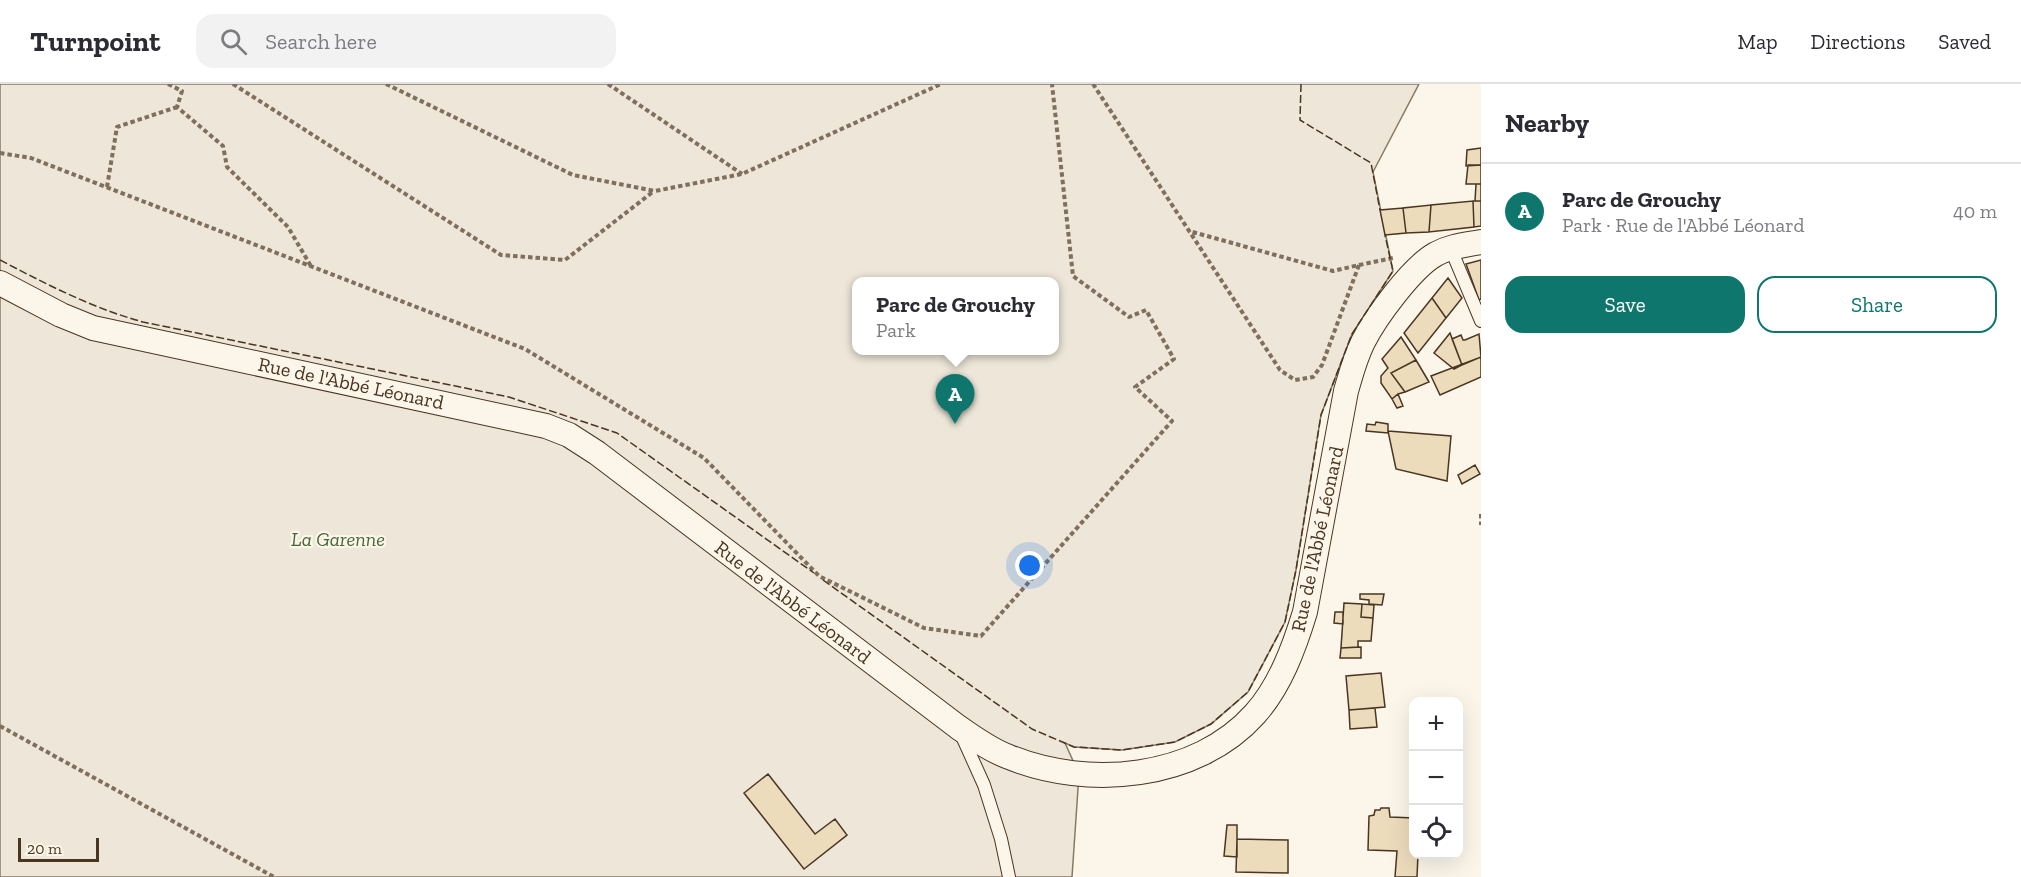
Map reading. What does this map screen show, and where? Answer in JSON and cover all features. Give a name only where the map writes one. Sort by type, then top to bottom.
[{"type":"street","points":[[1450,247],[1481,243]]},
{"type":"street","name":"Rue de l'Abbé Léonard","points":[[0,283],[61,315],[93,328],[509,417],[546,426],[569,435],[597,453],[984,745],[1009,758],[1041,767],[1079,774],[1112,775],[1149,771],[1177,764],[1220,743],[1240,729],[1257,712],[1268,696],[1296,641],[1305,612],[1346,391],[1354,362],[1363,341],[1393,298],[1419,267],[1435,254],[1450,247]]},
{"type":"lane","points":[[1450,247],[1481,321]]},
{"type":"lane","points":[[958,727],[984,785],[1001,839],[1009,877]]},
{"type":"path","points":[[168,84],[182,91],[177,107]]},
{"type":"path","points":[[233,84],[501,255],[565,260],[655,191]]},
{"type":"path","points":[[386,84],[573,176],[655,191],[742,174],[941,84]]},
{"type":"path","points":[[608,84],[742,174]]},
{"type":"path","points":[[0,153],[31,158],[525,349],[704,458],[819,576],[924,628],[981,636],[1172,421],[1135,387],[1174,359],[1146,310],[1129,318],[1073,276],[1052,84]]},
{"type":"path","points":[[1093,84],[1189,231],[1280,370],[1295,380],[1313,377],[1322,365],[1359,265],[1333,270],[1189,231]]},
{"type":"path","points":[[107,188],[117,127],[177,107]]},
{"type":"path","points":[[177,107],[223,146],[227,167],[288,227],[312,268]]},
{"type":"path","points":[[1481,514],[1481,525]]},
{"type":"path","points":[[0,726],[274,877]]},
{"type":"green space","name":"La Garenne","points":[[0,84],[1419,84],[1373,172],[1393,271],[1352,334],[1321,415],[1296,570],[1285,622],[1248,692],[1211,724],[1175,742],[1122,750],[1074,747],[1065,743],[1079,774],[1072,877],[0,877]]},
{"type":"building","points":[[1481,148],[1481,165],[1466,166],[1467,150]]},
{"type":"building","points":[[1468,165],[1481,165],[1481,184],[1466,184]]},
{"type":"building","points":[[1476,184],[1481,184],[1481,201],[1475,201]]},
{"type":"building","points":[[1473,201],[1474,227],[1429,232],[1431,205]]},
{"type":"building","points":[[1473,201],[1481,201],[1481,226],[1474,227]]},
{"type":"building","points":[[1431,205],[1429,232],[1406,233],[1403,208]]},
{"type":"building","points":[[1403,208],[1406,233],[1385,235],[1380,210]]},
{"type":"building","points":[[1481,260],[1481,299],[1479,300],[1466,264]]},
{"type":"building","points":[[1448,278],[1462,298],[1446,318],[1432,298]]},
{"type":"building","points":[[1432,298],[1446,318],[1418,353],[1404,333]]},
{"type":"building","points":[[1450,333],[1462,365],[1454,369],[1434,353]]},
{"type":"building","points":[[1479,334],[1481,357],[1462,365],[1452,339],[1461,335],[1465,340]]},
{"type":"building","points":[[1401,337],[1416,360],[1391,373],[1405,392],[1392,399],[1381,383],[1381,376],[1388,368],[1382,359]]},
{"type":"building","points":[[1481,357],[1481,377],[1440,395],[1431,376]]},
{"type":"building","points":[[1416,360],[1429,382],[1405,392],[1391,373]]},
{"type":"building","points":[[1398,394],[1403,406],[1397,408],[1392,399]]},
{"type":"building","points":[[1376,422],[1388,424],[1388,433],[1366,431],[1367,424],[1375,425]]},
{"type":"building","points":[[1388,431],[1451,436],[1447,481],[1396,469]]},
{"type":"building","points":[[1475,465],[1480,474],[1462,484],[1458,475]]},
{"type":"building","points":[[1360,594],[1384,594],[1382,605],[1369,604],[1369,600],[1360,599]]},
{"type":"building","points":[[1344,603],[1362,604],[1361,617],[1373,618],[1371,641],[1358,641],[1358,647],[1341,648]]},
{"type":"building","points":[[1362,604],[1374,605],[1373,618],[1361,617]]},
{"type":"building","points":[[1335,612],[1343,612],[1343,624],[1334,623]]},
{"type":"building","points":[[1361,647],[1361,658],[1340,658],[1341,648]]},
{"type":"building","points":[[1381,673],[1385,707],[1349,710],[1346,676]]},
{"type":"building","points":[[1375,708],[1377,727],[1350,729],[1349,710]]},
{"type":"building","points":[[768,774],[815,834],[835,819],[847,835],[804,869],[744,793]]},
{"type":"building","points":[[1389,808],[1390,817],[1409,818],[1409,859],[1418,859],[1417,877],[1395,877],[1397,851],[1368,850],[1369,816],[1374,815],[1375,810]]},
{"type":"building","points":[[1227,825],[1237,825],[1237,857],[1224,856]]},
{"type":"building","points":[[1237,839],[1288,840],[1288,873],[1236,872]]},
{"type":"fence","points":[[1301,84],[1300,120],[1371,163],[1380,210]]},
{"type":"fence","points":[[823,580],[1032,729],[1074,747],[1122,750],[1175,742],[1211,724],[1248,692],[1285,622],[1296,570],[1321,415],[1352,334],[1393,271],[1385,235]]},
{"type":"fence","points":[[0,260],[87,303],[143,322],[509,397],[617,433],[814,573]]},
{"type":"place","name":"Parc de Grouchy","points":[[955,424]]}]
